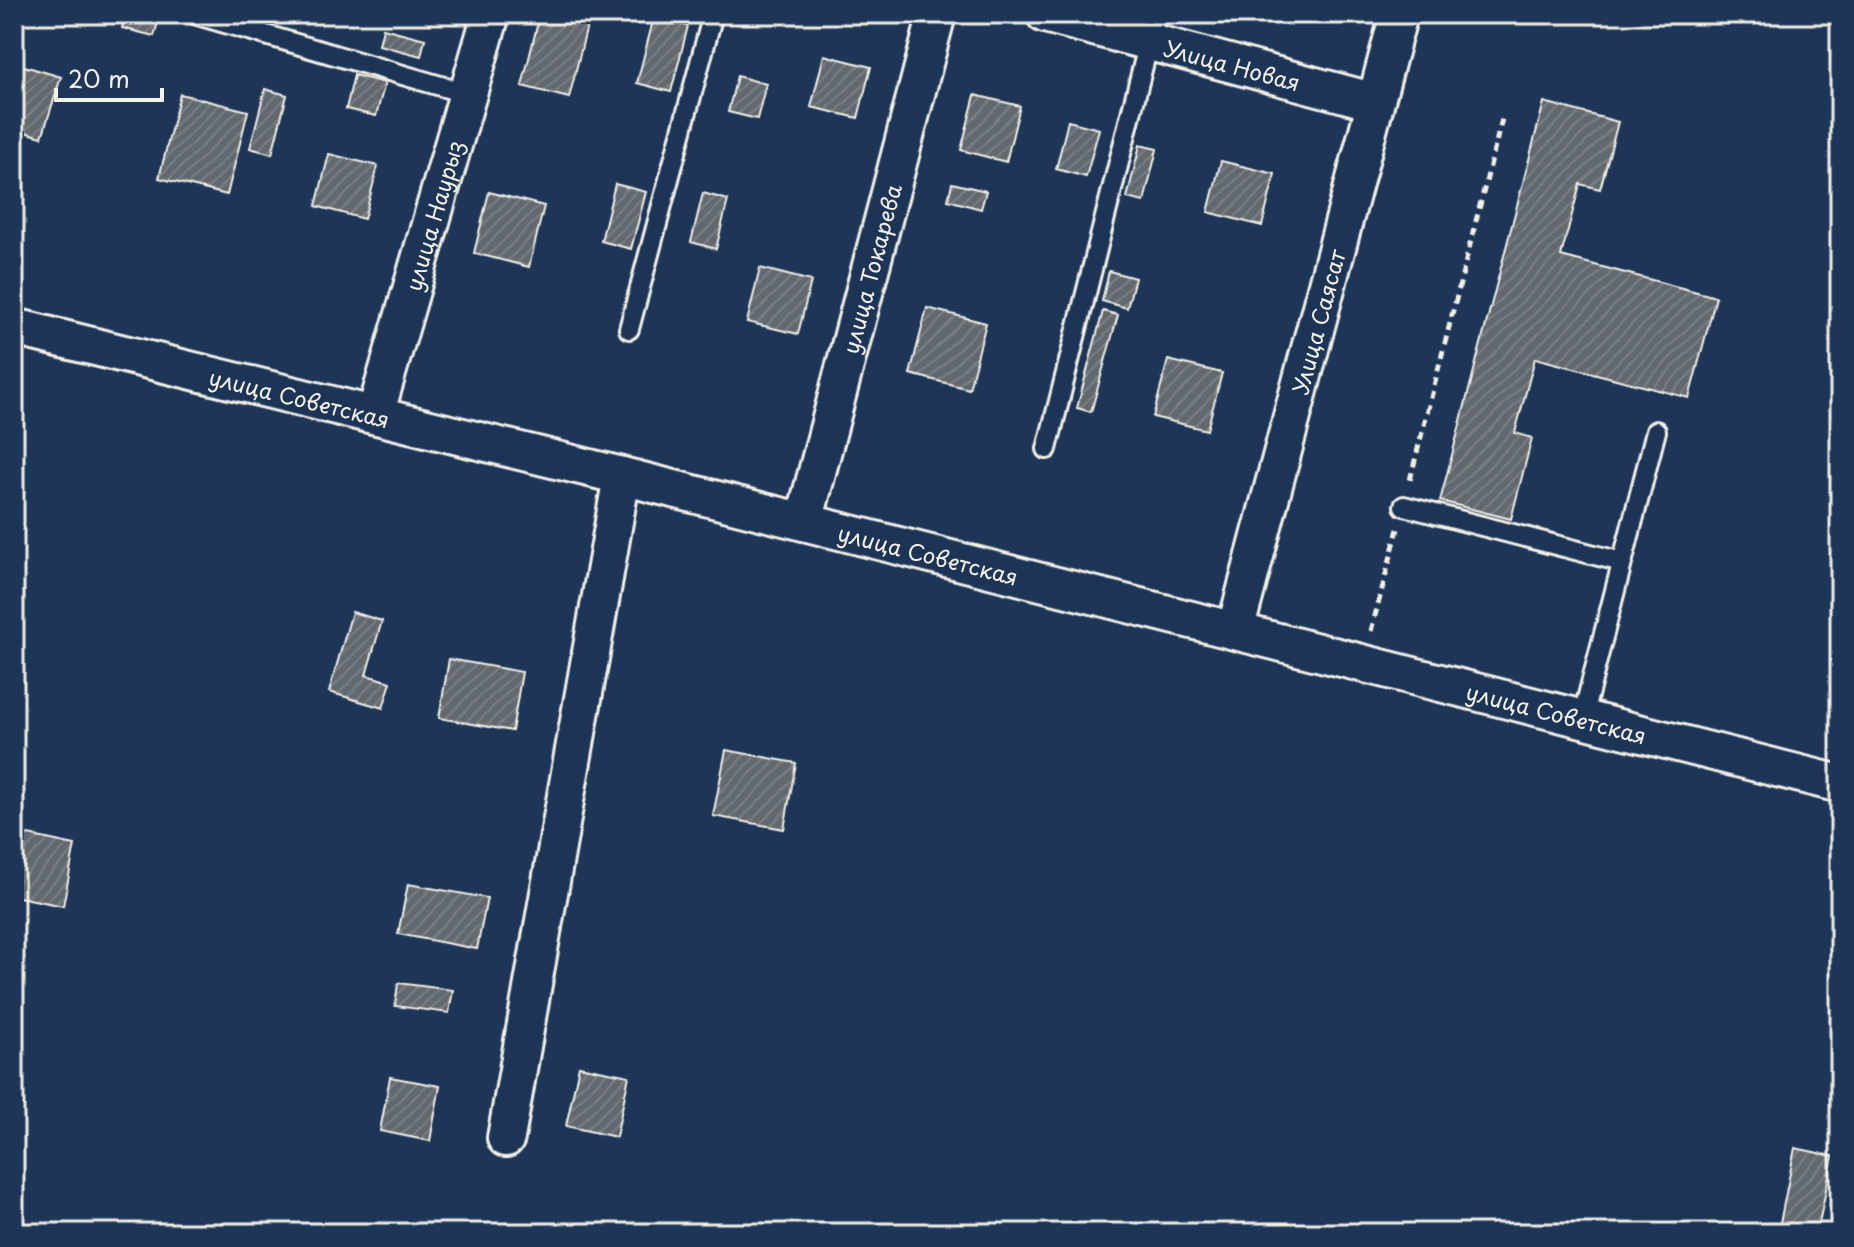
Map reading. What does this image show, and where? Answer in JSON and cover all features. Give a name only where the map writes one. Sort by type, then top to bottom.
[{"type":"street","name":"улица Наурыз","points":[[375,415],[491,14]]},
{"type":"street","name":"улица Токарева","points":[[804,522],[937,14]]},
{"type":"street","name":"Улица Новая","points":[[1045,14],[1153,28],[1375,102]]},
{"type":"street","name":"Улица Саясат","points":[[1235,631],[1399,14]]},
{"type":"street","name":"улица Советская","points":[[14,327],[622,476],[1840,784]]},
{"type":"street","points":[[506,1138],[622,476]]},
{"type":"lane","points":[[194,14],[468,94]]},
{"type":"lane","points":[[629,329],[713,14]]},
{"type":"lane","points":[[1047,449],[1153,28]]},
{"type":"lane","points":[[1582,719],[1656,431]]},
{"type":"lane","points":[[1404,506],[1622,562]]},
{"type":"path","points":[[1363,663],[1503,115]]},
{"type":"building","points":[[126,14],[159,19],[154,36],[122,28]]},
{"type":"building","points":[[540,14],[590,14],[569,98],[522,86]]},
{"type":"building","points":[[654,17],[688,26],[671,92],[637,83]]},
{"type":"building","points":[[383,28],[425,39],[421,56],[379,45]]},
{"type":"building","points":[[824,55],[871,67],[858,118],[811,107]]},
{"type":"building","points":[[14,63],[61,77],[42,137],[14,129]]},
{"type":"building","points":[[354,75],[385,83],[376,116],[346,109]]},
{"type":"building","points":[[737,76],[766,84],[757,119],[728,112]]},
{"type":"building","points":[[265,89],[287,95],[272,154],[250,148]]},
{"type":"building","points":[[180,94],[248,111],[227,195],[159,178]]},
{"type":"building","points":[[975,95],[1020,106],[1006,162],[961,150]]},
{"type":"building","points":[[1544,102],[1618,122],[1600,189],[1580,184],[1561,256],[1716,297],[1689,398],[1535,358],[1515,433],[1532,438],[1511,519],[1440,501]]},
{"type":"building","points":[[1068,121],[1099,129],[1086,177],[1056,169]]},
{"type":"building","points":[[1140,145],[1157,149],[1144,202],[1127,198]]},
{"type":"building","points":[[329,154],[378,166],[364,219],[316,206]]},
{"type":"building","points":[[1221,161],[1275,174],[1262,226],[1208,212]]},
{"type":"building","points":[[952,183],[986,191],[981,209],[948,200]]},
{"type":"building","points":[[615,184],[646,192],[631,249],[601,241]]},
{"type":"building","points":[[489,192],[544,206],[529,267],[474,253]]},
{"type":"building","points":[[703,193],[728,200],[716,249],[691,242]]},
{"type":"building","points":[[760,268],[811,281],[798,334],[747,322]]},
{"type":"building","points":[[1109,271],[1135,278],[1127,308],[1102,301]]},
{"type":"building","points":[[927,308],[986,323],[969,389],[910,374]]},
{"type":"building","points":[[1103,311],[1118,315],[1091,412],[1077,408]]},
{"type":"building","points":[[1168,360],[1222,373],[1207,430],[1153,417]]},
{"type":"building","points":[[352,612],[382,621],[366,675],[391,682],[383,708],[329,692]]},
{"type":"building","points":[[449,659],[522,672],[512,731],[439,718]]},
{"type":"building","points":[[726,750],[796,763],[784,829],[713,816]]},
{"type":"building","points":[[14,832],[75,845],[63,906],[14,896]]},
{"type":"building","points":[[408,884],[487,898],[477,949],[398,934]]},
{"type":"building","points":[[398,983],[453,990],[449,1013],[395,1006]]},
{"type":"building","points":[[579,1066],[629,1076],[616,1137],[566,1126]]},
{"type":"building","points":[[390,1077],[440,1086],[430,1141],[380,1131]]},
{"type":"building","points":[[1795,1148],[1833,1156],[1817,1233],[1778,1233]]}]
